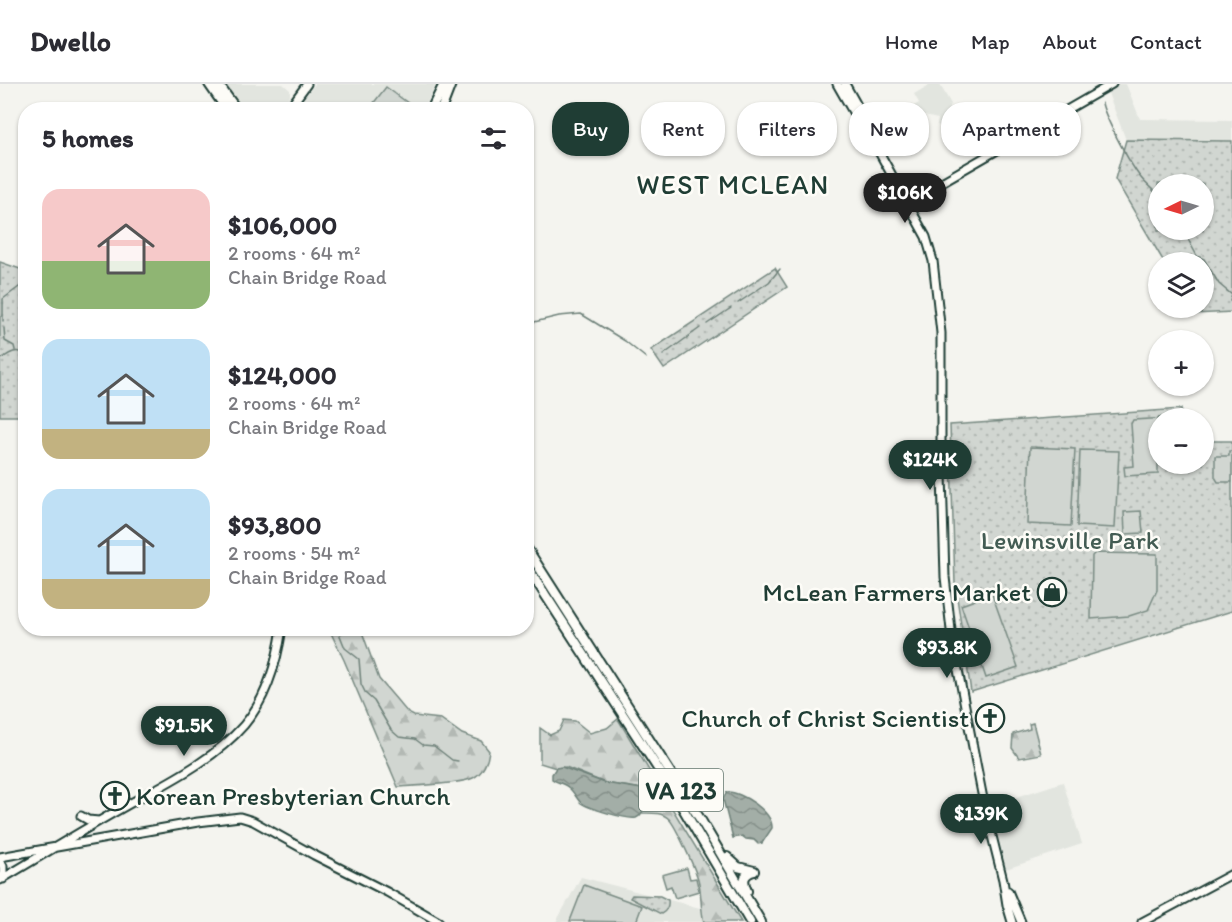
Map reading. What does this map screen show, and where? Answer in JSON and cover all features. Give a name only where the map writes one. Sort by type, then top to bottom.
[{"type":"main road","points":[[208,84],[221,102]]},
{"type":"main road","points":[[219,84],[231,102]]},
{"type":"main road","points":[[294,102],[308,84]]},
{"type":"main road","points":[[435,102],[444,84]]},
{"type":"main road","points":[[444,102],[451,84]]},
{"type":"main road","points":[[837,84],[849,105]]},
{"type":"main road","points":[[845,84],[855,102]]},
{"type":"main road","points":[[907,202],[1112,84]]},
{"type":"main road","points":[[881,156],[928,240],[934,265],[941,348],[945,582],[958,673],[984,804],[1012,922]]},
{"type":"main road","name":"VA 123","points":[[534,559],[708,831],[760,920]]},
{"type":"main road","name":"VA 123","points":[[534,577],[675,795],[750,922]]},
{"type":"main road","points":[[1,880],[195,765],[236,733],[258,705],[269,682],[280,636]]},
{"type":"main road","points":[[81,816],[98,822]]},
{"type":"main road","points":[[0,857],[225,818],[248,819],[439,922]]},
{"type":"main road","points":[[95,841],[91,836],[91,830],[98,822]]},
{"type":"main road","points":[[708,831],[731,862],[738,867],[754,871],[746,874],[744,884],[760,920]]},
{"type":"main road","points":[[0,863],[3,866],[1,880]]},
{"type":"main road","points":[[1142,922],[1232,874]]},
{"type":"main road","points":[[1003,880],[1021,922]]},
{"type":"shaded area","points":[[225,84],[283,84],[290,90],[290,96],[285,102],[239,102]]},
{"type":"shaded area","points":[[315,84],[436,84],[427,102],[406,102],[386,87],[374,102],[301,102]]},
{"type":"shaded area","points":[[931,84],[940,85],[950,102],[941,102],[941,126],[937,125],[938,119],[929,117],[929,102],[918,102],[914,94]]},
{"type":"shaded area","points":[[1113,84],[1126,84],[1140,119],[1232,120],[1232,141],[1126,140],[1106,88]]},
{"type":"shaded area","points":[[1063,782],[1082,844],[1006,869],[991,807]]},
{"type":"shaded area","points":[[581,877],[700,908],[704,922],[556,922]]},
{"type":"green space","points":[[386,87],[406,102],[374,102]]},
{"type":"green space","points":[[1126,140],[1232,141],[1232,312],[1214,313],[1214,252],[1158,252],[1151,240],[1214,240],[1214,174],[1148,174],[1148,235],[1115,179]]},
{"type":"green space","points":[[0,262],[18,268],[18,416],[0,416]]},
{"type":"green space","points":[[775,268],[787,287],[664,369],[651,350]]},
{"type":"green space","name":"Lewinsville Park","points":[[1148,411],[1148,474],[1214,474],[1214,441],[1232,441],[1232,611],[971,692],[955,584],[950,425]]},
{"type":"green space","points":[[1148,419],[1148,474],[1158,474],[1125,476],[1124,467],[1134,466],[1131,424],[1133,420]]},
{"type":"green space","points":[[1030,447],[1075,449],[1071,526],[1027,524]]},
{"type":"green space","points":[[1080,450],[1119,451],[1115,528],[1077,526]]},
{"type":"green space","points":[[1229,451],[1232,451],[1232,482],[1218,482],[1215,477],[1215,456],[1229,456]]},
{"type":"green space","points":[[1141,511],[1143,533],[1125,534],[1124,512]]},
{"type":"green space","points":[[1095,553],[1157,554],[1157,590],[1148,610],[1129,616],[1091,619],[1092,556]]},
{"type":"green space","points":[[992,594],[1018,667],[986,678],[961,605]]},
{"type":"green space","points":[[332,636],[364,636],[379,679],[408,713],[414,716],[441,719],[462,734],[481,741],[489,751],[480,773],[473,778],[459,782],[398,787]]},
{"type":"green space","points":[[618,719],[741,922],[704,922],[698,879],[685,848],[669,819],[659,814],[642,813],[646,800],[643,791],[605,783],[566,767],[556,768],[540,763],[540,728],[550,735],[559,731],[564,720],[575,721],[590,733],[607,728]]},
{"type":"green space","points":[[1033,723],[1041,754],[1019,758],[1012,748],[1013,734],[1030,729],[1029,724]]},
{"type":"green space","points":[[687,868],[690,879],[696,878],[699,891],[675,898],[671,886],[666,888],[662,875]]},
{"type":"green space","points":[[584,885],[642,906],[636,922],[570,921]]},
{"type":"green space","points":[[632,895],[660,896],[668,900],[668,907],[661,914],[630,898]]},
{"type":"water","points":[[562,767],[605,783],[642,789],[646,800],[641,814],[636,818],[625,817],[581,803],[567,786],[552,779],[556,768]]},
{"type":"water","points":[[727,792],[748,799],[767,815],[772,828],[762,843],[758,844],[742,836],[733,838],[723,799]]},
{"type":"waterway","points":[[1102,103],[1113,130],[1131,163],[1148,185]]},
{"type":"waterway","points":[[1188,240],[1197,256],[1204,259],[1219,284],[1232,295],[1230,301],[1232,302]]},
{"type":"waterway","points":[[738,303],[769,282],[780,269]]},
{"type":"waterway","points":[[3,321],[3,299],[18,288]]},
{"type":"waterway","points":[[707,324],[731,308]]},
{"type":"waterway","points":[[534,322],[581,314],[625,341],[646,358]]},
{"type":"waterway","points":[[4,328],[5,341],[14,346],[15,350]]},
{"type":"waterway","points":[[663,355],[700,328]]},
{"type":"waterway","points":[[0,360],[9,354],[18,352]]},
{"type":"waterway","points":[[340,636],[345,648],[359,659],[361,684],[391,730],[399,737],[415,739],[423,745],[434,746],[452,760],[458,761]]},
{"type":"place","name":"McLean Farmers Market","points":[[1052,592]]},
{"type":"place","name":"Church of Christ Scientist","points":[[990,718]]},
{"type":"place","name":"Korean Presbyterian Church","points":[[115,796]]},
{"type":"district","name":"WEST MCLEAN","points":[[733,184]]}]
